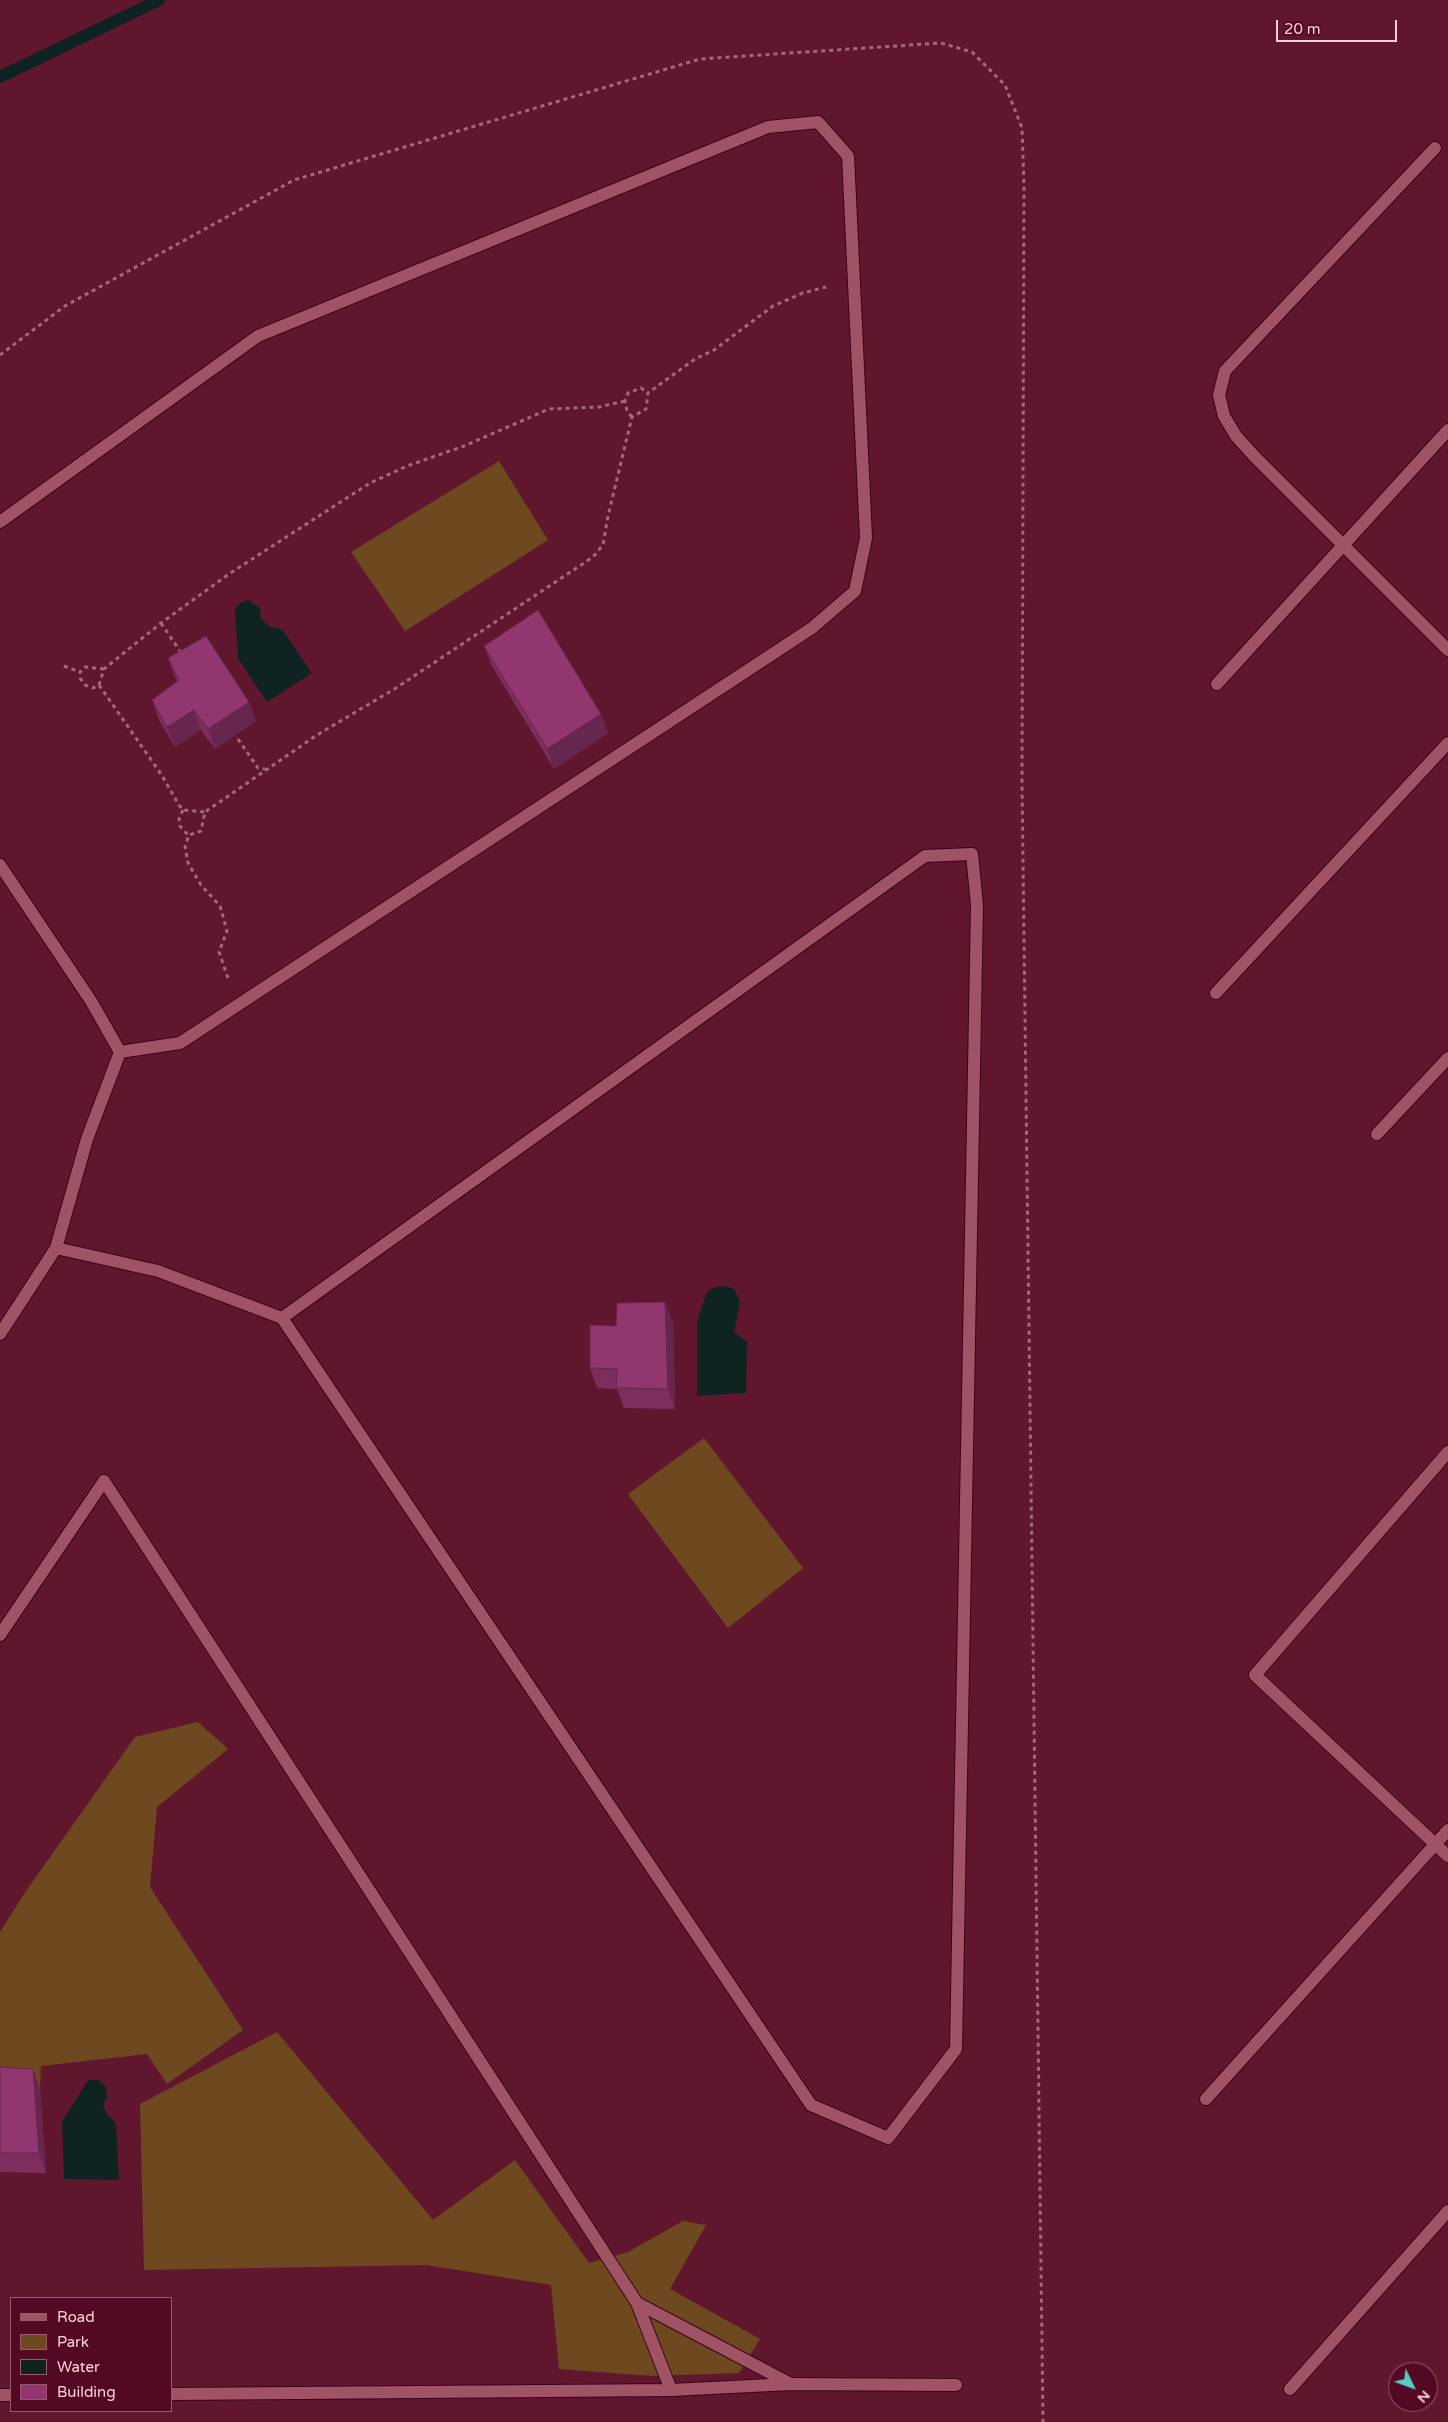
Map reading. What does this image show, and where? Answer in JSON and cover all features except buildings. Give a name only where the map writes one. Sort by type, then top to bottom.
[{"type":"street","points":[[0,522],[258,336],[768,127],[818,122],[848,156],[866,538],[854,591],[812,628],[180,1043],[120,1052]]},
{"type":"street","points":[[1435,148],[1225,371],[1219,395],[1224,416],[1236,436],[1448,650]]},
{"type":"street","points":[[1217,684],[1448,430]]},
{"type":"street","points":[[1216,993],[1448,743]]},
{"type":"street","points":[[56,1248],[158,1271],[282,1318],[811,2105],[888,2138],[956,2049],[977,906],[972,854],[925,856],[282,1318]]},
{"type":"street","points":[[0,865],[91,1001],[120,1052]]},
{"type":"street","points":[[0,1334],[56,1248],[87,1139],[120,1052]]},
{"type":"street","points":[[1376,1134],[1448,1058]]},
{"type":"street","points":[[1448,1452],[1255,1676],[1448,1856]]},
{"type":"street","points":[[0,1636],[104,1481],[637,2303],[671,2390]]},
{"type":"street","points":[[1206,2099],[1448,1830]]},
{"type":"street","points":[[1290,2390],[1448,2211]]},
{"type":"street","points":[[637,2303],[791,2384]]},
{"type":"street","points":[[172,2394],[671,2390],[791,2384],[956,2385]]},
{"type":"path","points":[[188,835],[201,831],[206,812],[266,769],[317,735],[396,688],[593,558],[603,546],[608,516],[632,417],[646,409],[648,393],[695,359],[714,350],[773,306],[803,293],[853,280]]},
{"type":"path","points":[[632,417],[627,411],[625,401],[628,393],[641,388],[648,393]]},
{"type":"path","points":[[104,669],[85,667],[80,672],[80,678],[85,685],[93,688],[99,685],[104,669],[229,574],[334,505],[378,480],[407,466],[464,446],[549,409],[599,406],[625,401]]},
{"type":"path","points":[[161,624],[186,660]]},
{"type":"path","points":[[64,666],[80,672]]},
{"type":"path","points":[[99,685],[184,810]]},
{"type":"path","points":[[238,739],[258,768],[266,769]]},
{"type":"path","points":[[184,810],[179,819],[180,826],[188,835]]},
{"type":"path","points":[[184,810],[206,812]]},
{"type":"path","points":[[188,835],[185,846],[188,863],[202,885],[220,906],[227,932],[219,952],[222,964],[240,1004]]},
{"type":"green space","points":[[499,461],[548,540],[405,631],[351,552]]},
{"type":"green space","points":[[704,1438],[803,1568],[728,1628],[628,1494]]},
{"type":"green space","points":[[198,1722],[228,1749],[157,1807],[150,1887],[243,2030],[167,2084],[147,2054],[41,2066],[40,2089],[0,2087],[0,1932],[26,1891],[135,1737]]},
{"type":"green space","points":[[277,2032],[433,2220],[515,2160],[589,2263],[628,2252],[683,2221],[706,2225],[670,2289],[760,2339],[739,2373],[652,2376],[559,2369],[551,2285],[427,2265],[144,2270],[140,2104]]},
{"type":"water","points":[[248,600],[260,608],[261,618],[270,627],[279,628],[284,632],[312,673],[267,702],[238,658],[235,610],[240,603]]},
{"type":"water","points":[[726,1286],[734,1289],[740,1301],[734,1332],[747,1342],[746,1393],[697,1396],[697,1321],[707,1292],[715,1287]]},
{"type":"water","points":[[88,2080],[98,2080],[106,2087],[107,2098],[103,2105],[107,2114],[116,2123],[119,2180],[64,2179],[62,2122]]},
{"type":"waterway","points":[[0,77],[159,0]]}]
